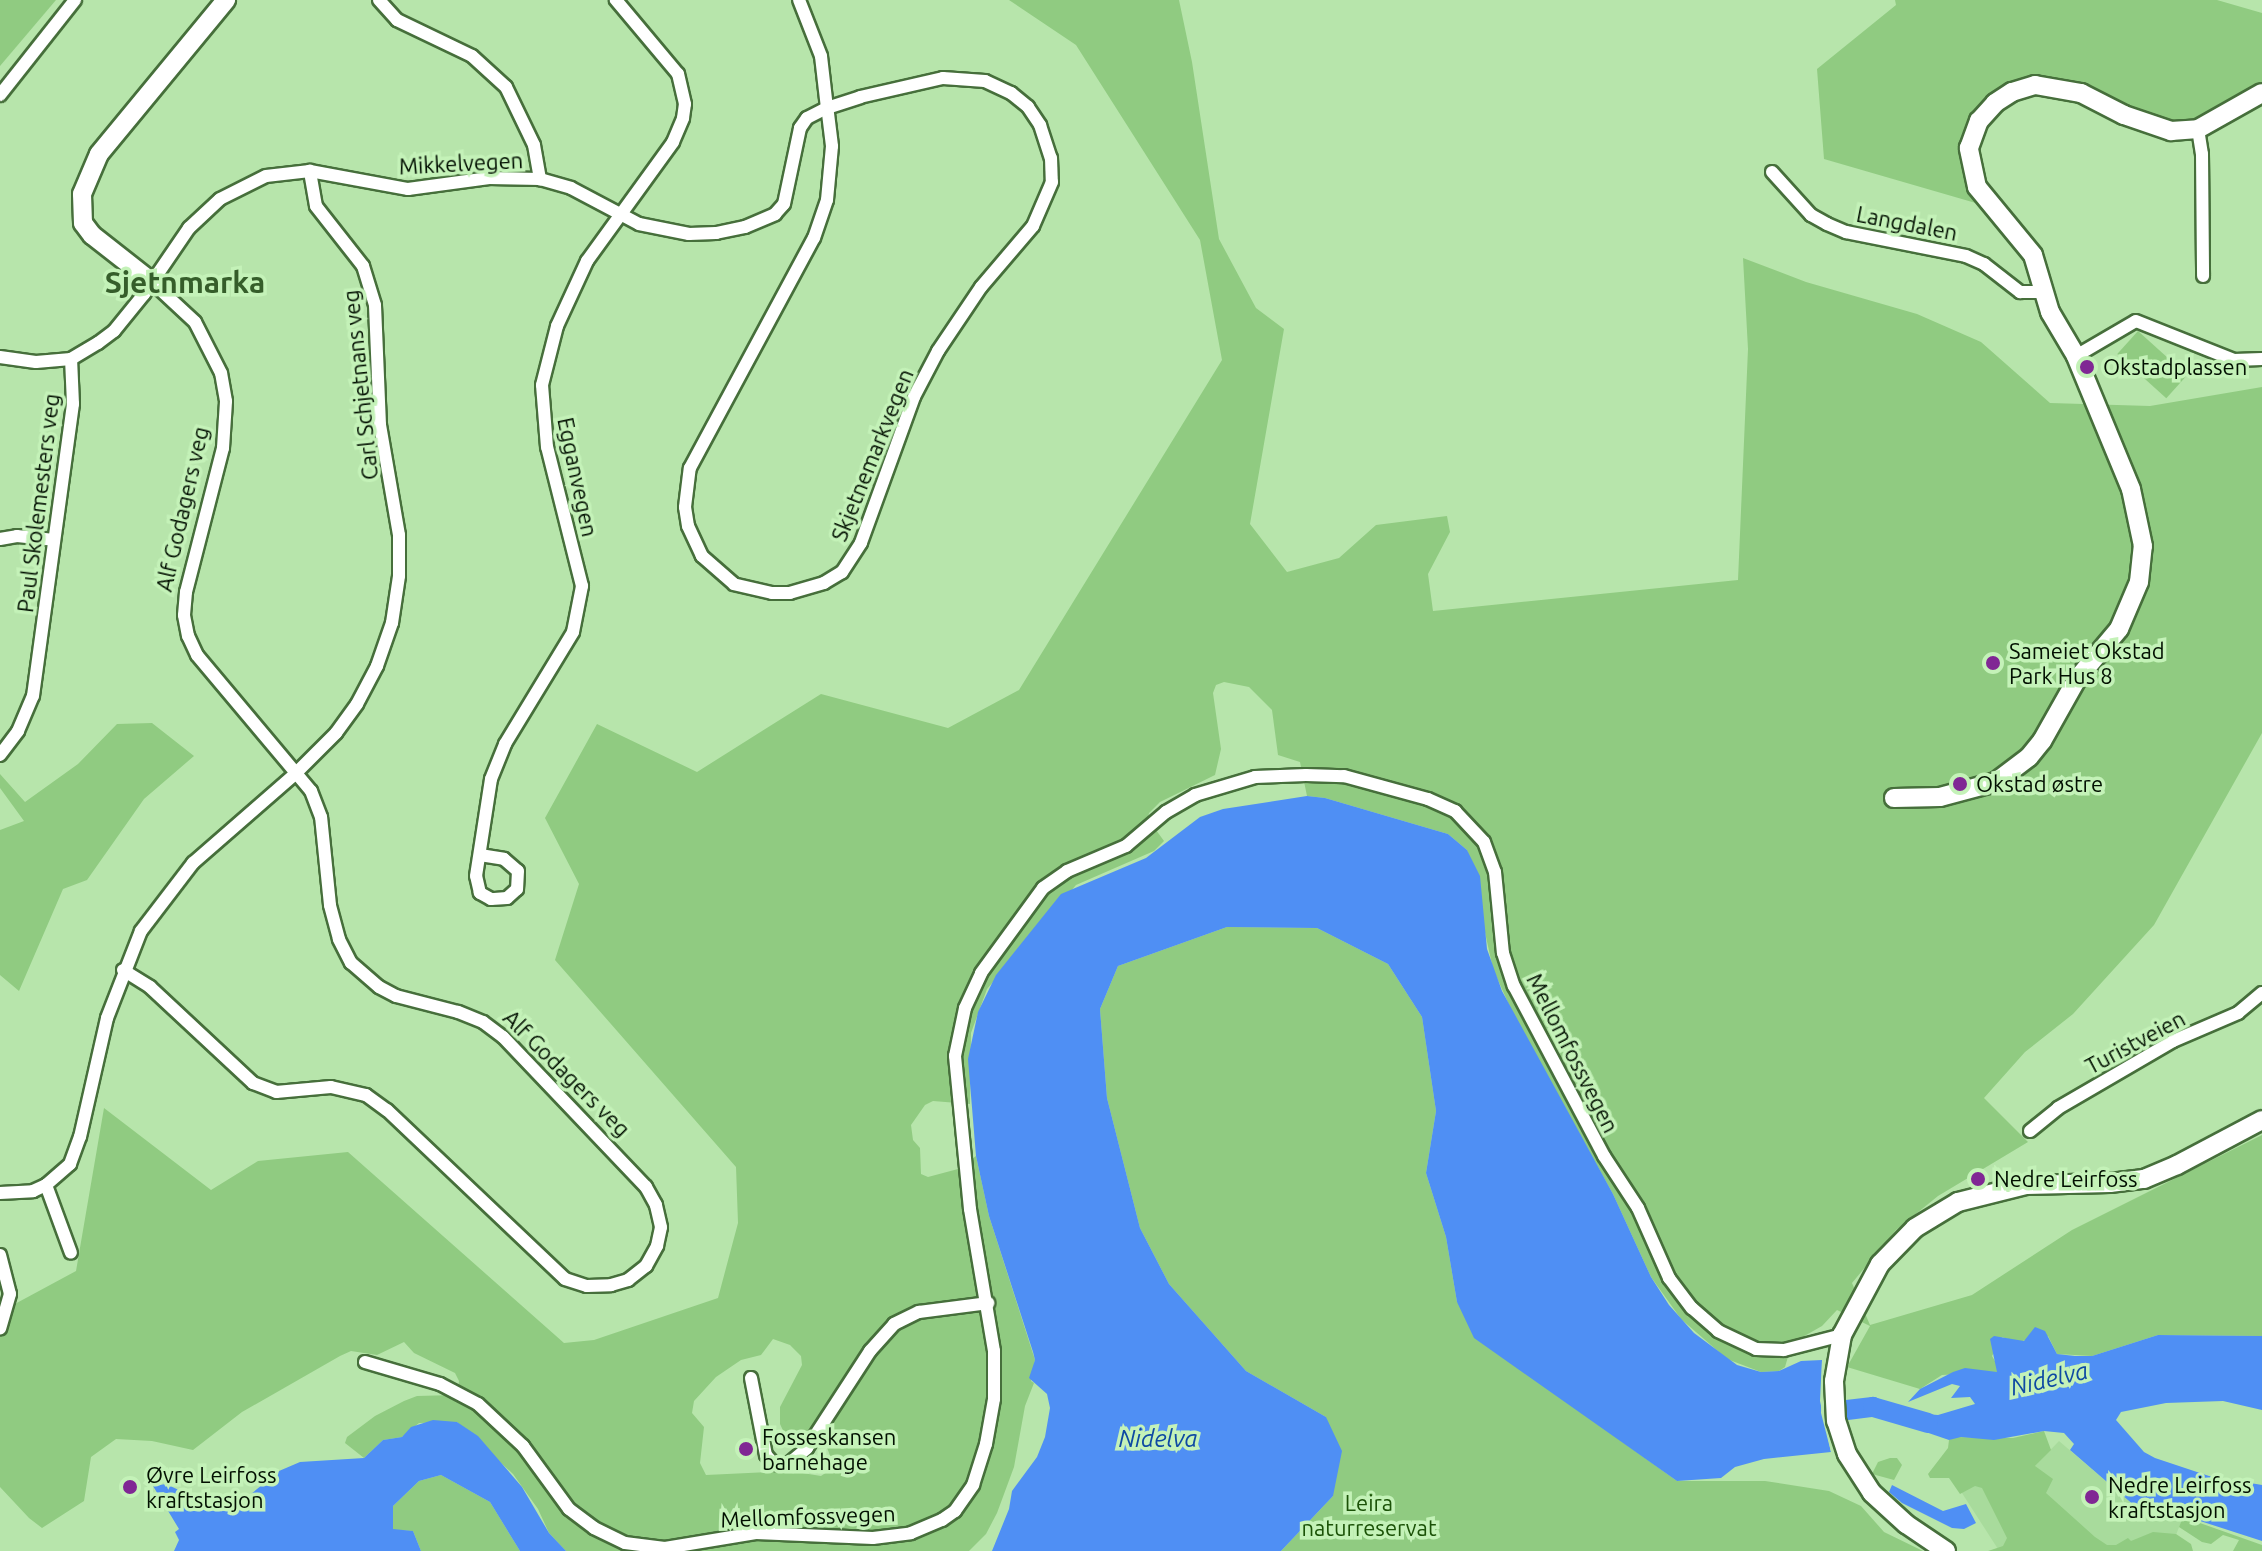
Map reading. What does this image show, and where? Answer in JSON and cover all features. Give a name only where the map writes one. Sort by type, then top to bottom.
[{"type":"street","points":[[0,95],[75,0]]},
{"type":"street","name":"Alf Godagers veg","points":[[123,970],[150,987],[253,1083],[276,1092],[331,1087],[366,1095],[387,1110],[565,1279],[587,1286],[611,1285],[628,1280],[646,1266],[657,1246],[661,1227],[656,1205],[646,1187],[503,1037],[483,1022],[458,1012],[396,996],[379,987],[351,963],[330,905],[321,817],[311,791],[197,655],[188,636],[184,615],[186,592],[223,448],[226,401],[221,373],[195,322],[152,282],[92,235],[83,223],[80,209],[87,176],[99,154],[226,0]]},
{"type":"street","points":[[379,0],[397,20],[472,56],[506,87],[534,145],[540,179]]},
{"type":"street","name":"Egganvegen","points":[[480,855],[491,779],[500,755],[573,632],[582,586],[547,447],[542,385],[557,326],[587,261],[673,142],[685,104],[678,74],[616,0]]},
{"type":"street","name":"Skjetnemarkvegen","points":[[799,0],[821,56],[831,174],[814,238],[709,430],[685,487],[688,526],[702,556],[734,584],[772,593],[808,590],[842,572],[868,529],[914,397],[938,351],[981,287],[1033,226],[1052,182],[1051,158],[1040,125],[1028,107],[1011,93],[985,81],[943,78],[827,108]]},
{"type":"street","points":[[1894,798],[1961,792],[1996,782],[2042,741],[2077,679],[2119,629],[2132,605],[2143,546],[2140,518],[2076,356],[2050,312],[2033,255],[1977,187],[1969,148],[1974,133],[1995,103],[2012,92],[2035,85],[2056,86],[2081,93],[2124,115],[2171,131],[2198,129],[2262,93]]},
{"type":"street","name":"Mikkelvegen","points":[[152,282],[189,228],[220,199],[266,176],[310,171],[408,189],[489,178],[540,179],[571,188],[639,224],[689,234],[745,227],[775,214],[784,204],[800,128],[807,118],[827,108]]},
{"type":"street","points":[[2198,129],[2202,154],[2203,276]]},
{"type":"street","name":"Carl Schjetnans veg","points":[[46,1185],[62,1173],[76,1153],[107,1018],[123,970],[141,931],[172,886],[216,841],[296,773],[336,733],[371,678],[392,623],[399,576],[399,535],[380,425],[371,284],[351,248],[316,206],[310,171]]},
{"type":"street","name":"Langdalen","points":[[1772,172],[1811,215],[1827,224],[1846,232],[1966,256],[1984,264],[2020,292],[2045,292]]},
{"type":"street","points":[[0,357],[36,362],[71,359],[114,331],[152,282]]},
{"type":"street","points":[[2076,356],[2136,321],[2234,360],[2262,359]]},
{"type":"street","name":"Paul Skolemesters veg","points":[[0,755],[18,731],[33,696],[73,404],[71,359]]},
{"type":"street","points":[[0,539],[17,536],[54,540]]},
{"type":"street","name":"Mellomfossvegen","points":[[365,1362],[440,1384],[478,1404],[523,1446],[569,1509],[594,1528],[625,1543],[665,1548],[756,1533],[873,1538],[911,1533],[942,1520],[955,1511],[973,1485],[986,1444],[994,1399],[994,1351],[970,1209],[955,1056],[965,1008],[981,973],[1043,888],[1067,871],[1126,846],[1166,812],[1195,795],[1255,777],[1306,775],[1344,776],[1428,799],[1455,811],[1484,842],[1495,872],[1503,953],[1514,986],[1604,1156],[1638,1208],[1669,1278],[1692,1308],[1718,1331],[1756,1349],[1784,1350],[1842,1335]]},
{"type":"street","name":"Turistveien","points":[[2030,1131],[2069,1101],[2173,1041],[2238,1013],[2262,993]]},
{"type":"street","points":[[1946,1551],[1884,1506],[1861,1479],[1847,1454],[1834,1407],[1836,1363],[1842,1335],[1880,1264],[1905,1237],[1939,1211],[1976,1196],[2026,1185],[2144,1179],[2262,1120]]},
{"type":"street","points":[[0,1193],[23,1193],[46,1185],[71,1253]]},
{"type":"street","points":[[0,1255],[10,1294],[0,1329]]},
{"type":"street","points":[[751,1378],[766,1455],[774,1464],[787,1465],[807,1448],[870,1351],[894,1324],[919,1312],[988,1303]]},
{"type":"shaded area","points":[[2059,1441],[2136,1507],[2160,1508],[2183,1517],[2174,1540],[2177,1551],[1998,1549],[1960,1490],[2035,1466]]},
{"type":"green space","points":[[0,0],[56,0],[0,66]]},
{"type":"green space","points":[[1009,0],[1179,0],[1192,62],[1219,239],[1256,308],[1284,329],[1250,524],[1287,572],[1339,558],[1376,525],[1447,516],[1450,532],[1428,574],[1433,611],[1738,580],[1748,349],[1743,258],[1806,282],[1917,314],[1981,342],[2050,403],[2150,406],[2262,387],[2262,733],[2154,925],[2073,1014],[2025,1052],[1984,1098],[2028,1142],[1938,1196],[1896,1230],[1852,1283],[1870,1325],[1972,1295],[2072,1230],[2262,1135],[2262,1336],[2158,1335],[2092,1356],[2057,1354],[2048,1336],[2017,1342],[2002,1337],[1992,1356],[1999,1368],[1997,1372],[1942,1375],[1920,1389],[1847,1367],[1870,1326],[1837,1310],[1822,1326],[1792,1343],[1785,1367],[1779,1371],[1761,1372],[1727,1359],[1681,1319],[1651,1277],[1613,1194],[1514,1016],[1493,969],[1467,850],[1448,834],[1325,798],[1307,796],[1300,762],[1278,755],[1272,710],[1249,687],[1224,682],[1216,685],[1213,693],[1221,749],[1215,775],[1160,802],[1149,813],[1148,819],[1164,841],[1154,851],[1076,885],[987,989],[971,1033],[970,1104],[933,1101],[925,1105],[911,1125],[913,1140],[920,1148],[921,1174],[928,1177],[958,1169],[976,1156],[989,1216],[1035,1360],[1031,1381],[1034,1383],[1025,1406],[1014,1467],[986,1534],[969,1551],[566,1551],[549,1533],[538,1509],[513,1474],[457,1422],[419,1423],[402,1437],[383,1440],[364,1458],[345,1443],[347,1437],[375,1416],[404,1401],[417,1396],[454,1395],[459,1381],[455,1373],[414,1353],[404,1342],[377,1355],[351,1351],[340,1356],[242,1412],[193,1450],[152,1441],[116,1439],[91,1457],[84,1501],[42,1528],[0,1487],[0,1312],[76,1271],[104,1108],[211,1190],[258,1161],[348,1152],[564,1343],[594,1340],[718,1298],[738,1223],[736,1167],[555,960],[579,884],[545,818],[597,724],[697,772],[821,694],[948,728],[1019,690],[1222,360],[1200,240],[1076,45]],"holes":[[[773,1339],[790,1345],[801,1356],[802,1365],[780,1407],[780,1424],[786,1437],[798,1440],[813,1434],[825,1442],[832,1461],[827,1472],[821,1476],[790,1471],[706,1475],[700,1463],[704,1427],[692,1413],[694,1401],[716,1377],[741,1360],[761,1355]]]},
{"type":"green space","points":[[1895,0],[2217,0],[2262,13],[2262,92],[2203,130],[2160,126],[2084,93],[2002,94],[1972,153],[1986,206],[1824,159],[1817,69],[1896,5]]},
{"type":"green space","points":[[2138,331],[2187,375],[2166,398],[2117,354]]},
{"type":"green space","points":[[152,723],[194,756],[144,799],[87,880],[63,889],[19,991],[0,975],[0,830],[24,821],[0,788],[0,774],[25,802],[78,764],[117,724]]},
{"type":"green space","name":"Leira naturreservat","points":[[1227,927],[1317,928],[1388,964],[1422,1017],[1436,1111],[1426,1173],[1446,1237],[1457,1302],[1603,1428],[1677,1481],[1765,1481],[1829,1491],[1861,1506],[1884,1532],[1923,1551],[1281,1551],[1333,1496],[1326,1417],[1246,1371],[1169,1284],[1140,1228],[1107,1098],[1100,1009],[1118,966]]},
{"type":"green space","points":[[2044,1431],[2051,1450],[2035,1466],[2053,1479],[2046,1493],[2095,1537],[2107,1545],[2116,1545],[2128,1538],[2131,1541],[2153,1532],[2176,1534],[2191,1544],[2193,1551],[1988,1551],[2003,1546],[2007,1538],[1982,1488],[1975,1486],[1960,1494],[1949,1478],[1930,1478],[1928,1474],[1954,1437],[2013,1438]]},
{"type":"green space","points":[[1897,1458],[1902,1465],[1894,1480],[1872,1474],[1878,1462]]},
{"type":"green space","points":[[441,1475],[490,1502],[520,1551],[421,1551],[413,1531],[393,1530],[393,1506],[419,1481]]},
{"type":"green space","points":[[2183,1517],[2262,1545],[2262,1551],[2233,1551],[2239,1540],[2223,1535],[2211,1544],[2202,1542],[2179,1527]]},
{"type":"water","name":"Nidelva","points":[[1307,796],[1325,798],[1448,834],[1467,850],[1480,876],[1487,949],[1502,991],[1613,1194],[1651,1277],[1669,1305],[1694,1333],[1737,1365],[1761,1372],[1779,1371],[1801,1361],[1822,1360],[1820,1401],[1831,1452],[1764,1459],[1735,1467],[1721,1478],[1677,1481],[1474,1338],[1457,1302],[1446,1237],[1426,1173],[1436,1111],[1422,1017],[1388,964],[1317,928],[1227,927],[1118,966],[1100,1009],[1107,1098],[1140,1228],[1169,1284],[1246,1371],[1326,1417],[1342,1451],[1333,1496],[1281,1551],[992,1551],[1009,1509],[1012,1491],[1037,1457],[1045,1437],[1050,1408],[1047,1394],[1029,1378],[1035,1360],[989,1216],[976,1156],[968,1059],[978,1012],[996,975],[1061,894],[1146,858],[1200,817],[1223,809]]},
{"type":"water","name":"Nidelva","points":[[2035,1327],[2045,1331],[2057,1354],[2075,1356],[2092,1356],[2158,1335],[2262,1336],[2262,1410],[2223,1401],[2166,1403],[2121,1412],[2116,1420],[2144,1452],[2155,1458],[2209,1476],[2262,1485],[2262,1541],[2160,1508],[2136,1507],[2070,1450],[2074,1444],[2064,1433],[2044,1431],[1994,1440],[1961,1437],[1949,1440],[1908,1426],[1903,1417],[1912,1413],[1938,1415],[1975,1404],[1970,1397],[1951,1398],[1960,1386],[1952,1384],[1908,1402],[1920,1389],[1953,1372],[1965,1368],[1997,1372],[1990,1339],[1994,1336],[2024,1341]]},
{"type":"water","points":[[433,1420],[457,1422],[478,1436],[522,1487],[549,1533],[566,1551],[520,1551],[490,1502],[441,1475],[419,1481],[393,1506],[393,1529],[413,1531],[421,1551],[174,1551],[179,1540],[175,1532],[179,1529],[153,1486],[166,1484],[217,1508],[234,1508],[279,1471],[300,1462],[364,1458],[383,1440],[402,1437],[411,1427]]},
{"type":"water","points":[[1892,1485],[1943,1511],[1966,1504],[1976,1523],[1964,1529],[1952,1528],[1902,1503],[1889,1492]]},
{"type":"pier","points":[[1822,1360],[1826,1361],[1825,1412],[1835,1454],[1831,1452],[1821,1413]]},
{"type":"waterway","name":"Nidelva","points":[[1847,1410],[1873,1407],[1928,1423]]},
{"type":"place","name":"Okstadplassen","points":[[2087,367]]},
{"type":"place","name":"Sameiet Okstad Park Hus 8","points":[[1993,663]]},
{"type":"place","name":"Okstad østre","points":[[1960,784]]},
{"type":"place","name":"Nedre Leirfoss","points":[[1978,1179]]},
{"type":"place","name":"Fosseskansen barnehage","points":[[746,1449]]},
{"type":"place","name":"Øvre Leirfoss kraftstasjon","points":[[130,1487]]},
{"type":"place","name":"Nedre Leirfoss kraftstasjon","points":[[2092,1497]]},
{"type":"district","name":"Sjetnmarka","points":[[185,282]]}]
